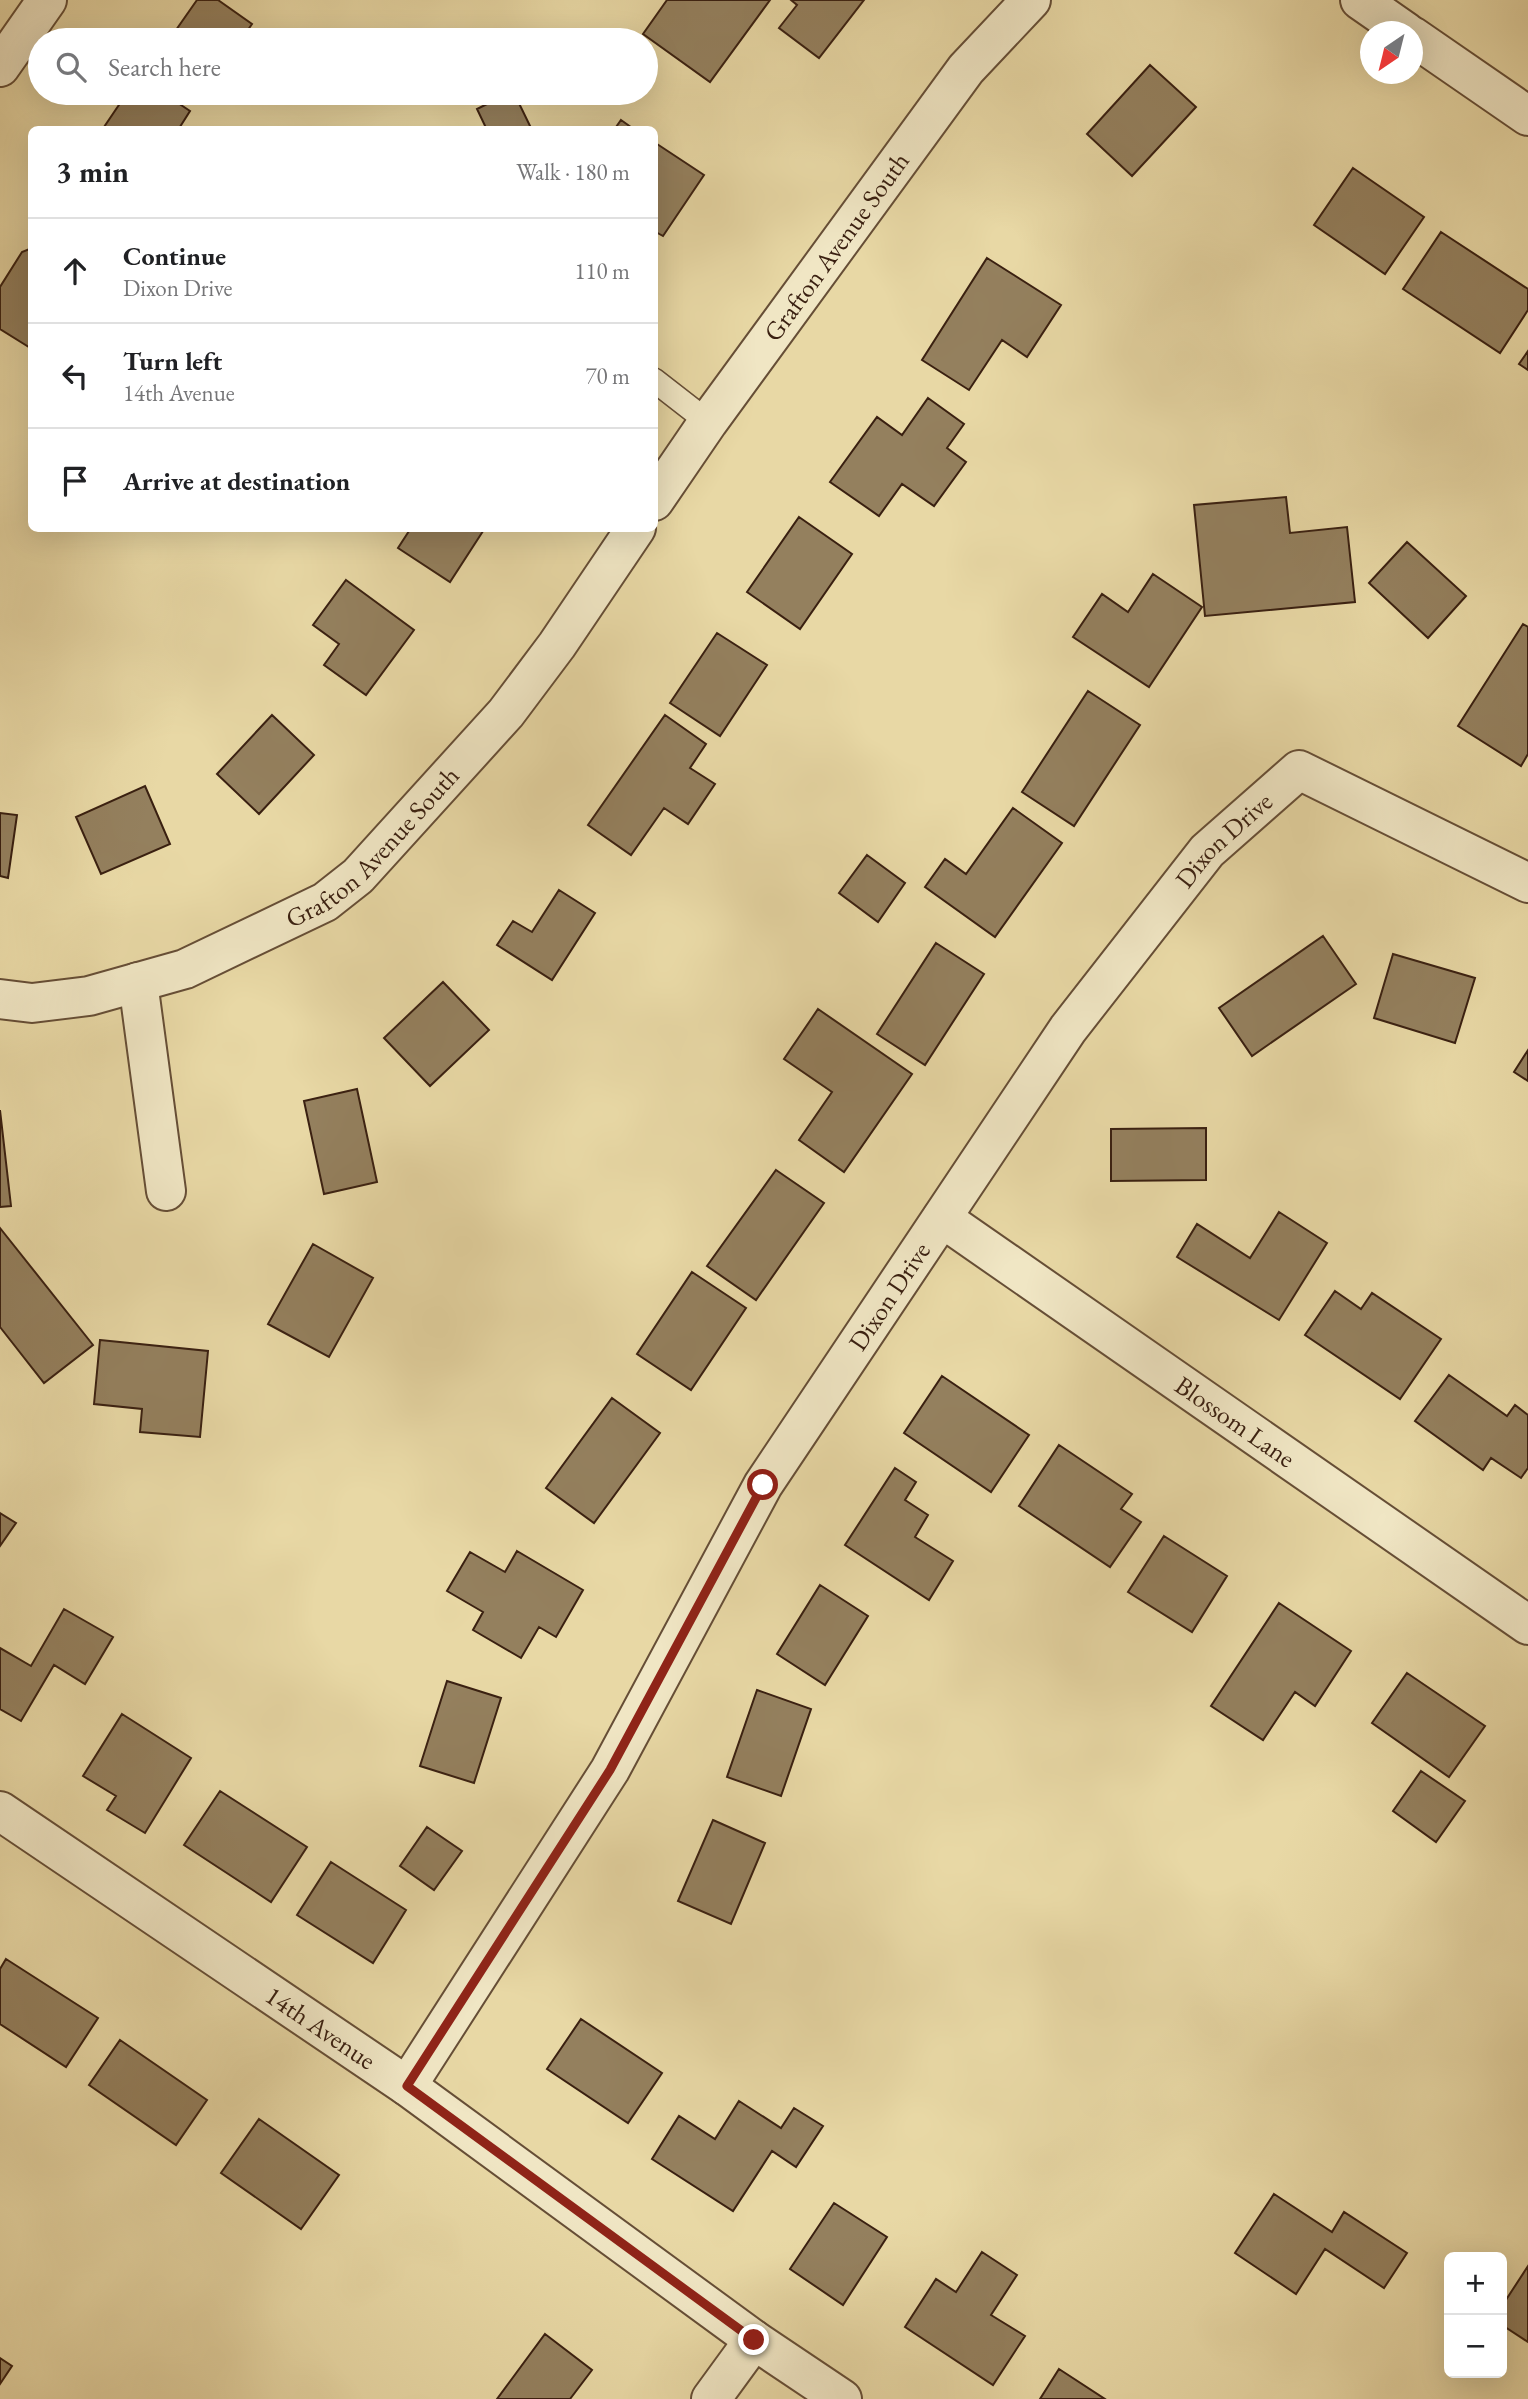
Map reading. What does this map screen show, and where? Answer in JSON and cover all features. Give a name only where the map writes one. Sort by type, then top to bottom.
[{"type":"street","points":[[0,67],[47,0]]},
{"type":"street","name":"Grafton Avenue South","points":[[658,495],[708,422],[966,69],[1031,0]]},
{"type":"street","points":[[1360,0],[1390,21]]},
{"type":"street","points":[[1423,44],[1528,116]]},
{"type":"street","name":"Grafton Avenue South","points":[[0,999],[32,1003],[89,996],[185,969],[313,908],[358,876],[506,713],[557,645],[633,532]]},
{"type":"street","name":"Dixon Drive","points":[[407,2086],[610,1770],[763,1485],[1068,1030],[1207,851],[1299,770],[1528,883]]},
{"type":"street","points":[[138,982],[166,1191]]},
{"type":"street","name":"Blossom Lane","points":[[942,1218],[1528,1625]]},
{"type":"street","name":"14th Avenue","points":[[0,1811],[407,2086],[754,2340],[842,2399]]},
{"type":"street","points":[[711,2399],[754,2340]]},
{"type":"lane","points":[[658,383],[708,422]]},
{"type":"building","points":[[197,0],[218,0],[252,24],[249,28],[177,28]]},
{"type":"building","points":[[667,0],[770,0],[710,82],[658,45],[658,28],[647,28]]},
{"type":"building","points":[[791,0],[864,0],[819,58],[779,28],[797,5]]},
{"type":"building","points":[[1150,65],[1196,107],[1132,176],[1087,134]]},
{"type":"building","points":[[119,105],[181,105],[190,111],[181,126],[105,126]]},
{"type":"building","points":[[485,105],[520,105],[530,126],[485,126],[477,109]]},
{"type":"building","points":[[621,120],[629,126],[617,126]]},
{"type":"building","points":[[658,145],[704,175],[663,236],[658,233]]},
{"type":"building","points":[[1353,168],[1424,217],[1385,274],[1314,225]]},
{"type":"building","points":[[1441,232],[1528,289],[1528,310],[1500,353],[1403,289]]},
{"type":"building","points":[[28,250],[28,346],[0,329],[0,287],[22,252]]},
{"type":"building","points":[[987,258],[1061,305],[1027,357],[1002,340],[969,390],[922,360]]},
{"type":"building","points":[[1528,351],[1528,370],[1519,364]]},
{"type":"building","points":[[928,398],[964,424],[947,448],[966,462],[934,506],[902,484],[879,516],[830,482],[877,417],[902,435]]},
{"type":"building","points":[[1286,497],[1290,533],[1347,527],[1355,602],[1205,616],[1194,505]]},
{"type":"building","points":[[799,517],[852,554],[800,629],[747,592]]},
{"type":"building","points":[[408,532],[482,532],[450,582],[398,548]]},
{"type":"building","points":[[1407,542],[1466,596],[1428,638],[1369,583]]},
{"type":"building","points":[[1153,574],[1202,607],[1149,687],[1073,637],[1102,594],[1128,612]]},
{"type":"building","points":[[346,580],[414,630],[366,695],[324,665],[339,644],[313,625]]},
{"type":"building","points":[[1523,624],[1528,627],[1528,754],[1521,766],[1458,726]]},
{"type":"building","points":[[717,633],[767,665],[720,736],[670,703]]},
{"type":"building","points":[[1088,691],[1140,725],[1074,826],[1022,792]]},
{"type":"building","points":[[272,715],[314,755],[259,814],[217,774]]},
{"type":"building","points":[[665,715],[706,744],[690,768],[715,784],[688,824],[664,808],[631,855],[588,825]]},
{"type":"building","points":[[145,786],[170,844],[101,874],[76,817]]},
{"type":"building","points":[[1013,808],[1062,843],[995,937],[925,887],[945,859],[966,874]]},
{"type":"building","points":[[0,813],[17,815],[8,878],[0,876]]},
{"type":"building","points":[[867,855],[905,883],[878,922],[839,893]]},
{"type":"building","points":[[559,890],[595,913],[552,980],[497,945],[513,921],[532,932]]},
{"type":"building","points":[[1323,936],[1356,984],[1252,1056],[1219,1008]]},
{"type":"building","points":[[936,943],[984,974],[925,1065],[877,1034]]},
{"type":"building","points":[[1393,954],[1475,978],[1455,1043],[1374,1018]]},
{"type":"building","points":[[443,982],[489,1030],[430,1086],[384,1038]]},
{"type":"building","points":[[818,1009],[912,1074],[844,1172],[799,1140],[832,1092],[784,1059]]},
{"type":"building","points":[[1528,1050],[1528,1081],[1514,1072]]},
{"type":"building","points":[[357,1089],[377,1182],[324,1194],[304,1101]]},
{"type":"building","points":[[0,1110],[11,1206],[0,1207]]},
{"type":"building","points":[[1206,1128],[1206,1180],[1111,1181],[1111,1129]]},
{"type":"building","points":[[776,1170],[824,1203],[756,1300],[707,1266]]},
{"type":"building","points":[[1279,1212],[1327,1243],[1279,1320],[1177,1257],[1197,1224],[1250,1258]]},
{"type":"building","points":[[0,1228],[93,1345],[44,1383],[0,1327]]},
{"type":"building","points":[[313,1244],[373,1278],[329,1357],[268,1324]]},
{"type":"building","points":[[692,1272],[746,1308],[691,1390],[637,1354]]},
{"type":"building","points":[[1335,1291],[1361,1309],[1372,1293],[1441,1339],[1400,1399],[1305,1335]]},
{"type":"building","points":[[100,1340],[208,1351],[200,1437],[140,1432],[142,1409],[94,1404]]},
{"type":"building","points":[[1449,1375],[1507,1416],[1515,1405],[1528,1415],[1528,1468],[1521,1478],[1491,1458],[1483,1470],[1415,1421]]},
{"type":"building","points":[[942,1376],[1029,1435],[991,1492],[904,1433]]},
{"type":"building","points":[[612,1398],[660,1433],[594,1523],[546,1488]]},
{"type":"building","points":[[1059,1445],[1132,1494],[1121,1509],[1141,1522],[1110,1567],[1019,1506]]},
{"type":"building","points":[[895,1468],[916,1482],[905,1500],[928,1515],[915,1537],[953,1561],[929,1600],[845,1545]]},
{"type":"building","points":[[0,1513],[16,1523],[0,1546]]},
{"type":"building","points":[[1164,1536],[1227,1576],[1192,1632],[1128,1592]]},
{"type":"building","points":[[517,1551],[583,1590],[556,1637],[539,1627],[521,1658],[473,1630],[483,1612],[447,1591],[470,1552],[505,1572]]},
{"type":"building","points":[[820,1585],[868,1616],[825,1685],[777,1654]]},
{"type":"building","points":[[1279,1603],[1351,1651],[1315,1706],[1295,1692],[1263,1740],[1211,1706]]},
{"type":"building","points":[[64,1609],[113,1637],[85,1684],[54,1665],[21,1721],[0,1709],[0,1648],[31,1666]]},
{"type":"building","points":[[1407,1673],[1485,1726],[1449,1777],[1372,1723]]},
{"type":"building","points":[[447,1681],[501,1698],[474,1783],[420,1766]]},
{"type":"building","points":[[757,1690],[811,1709],[781,1796],[727,1777]]},
{"type":"building","points":[[122,1714],[191,1758],[145,1833],[107,1810],[116,1796],[83,1776]]},
{"type":"building","points":[[1421,1771],[1465,1801],[1436,1842],[1393,1811]]},
{"type":"building","points":[[220,1791],[307,1847],[271,1902],[184,1845]]},
{"type":"building","points":[[713,1820],[765,1843],[731,1924],[678,1901]]},
{"type":"building","points":[[427,1827],[462,1851],[434,1890],[400,1866]]},
{"type":"building","points":[[331,1862],[406,1910],[373,1963],[297,1915]]},
{"type":"building","points":[[6,1959],[98,2018],[66,2067],[0,2024],[0,1969]]},
{"type":"building","points":[[581,2019],[662,2073],[628,2123],[547,2069]]},
{"type":"building","points":[[120,2040],[207,2100],[176,2145],[89,2085]]},
{"type":"building","points":[[739,2101],[781,2128],[794,2108],[823,2126],[796,2167],[772,2151],[733,2211],[652,2159],[679,2116],[715,2139]]},
{"type":"building","points":[[259,2119],[339,2175],[301,2229],[221,2173]]},
{"type":"building","points":[[1274,2194],[1332,2232],[1344,2212],[1407,2253],[1384,2288],[1325,2249],[1296,2294],[1235,2253]]},
{"type":"building","points":[[834,2203],[887,2237],[843,2305],[790,2269]]},
{"type":"building","points":[[982,2252],[1017,2275],[991,2315],[1025,2336],[993,2385],[905,2327],[936,2279],[956,2292]]},
{"type":"building","points":[[1528,2266],[1528,2342],[1507,2328],[1507,2298]]},
{"type":"building","points":[[545,2334],[592,2370],[570,2399],[497,2399]]},
{"type":"building","points":[[0,2358],[12,2366],[0,2384]]},
{"type":"building","points":[[1059,2369],[1105,2399],[1040,2399]]},
{"type":"route","points":[[754,2340],[407,2086],[610,1770],[763,1485]]}]
